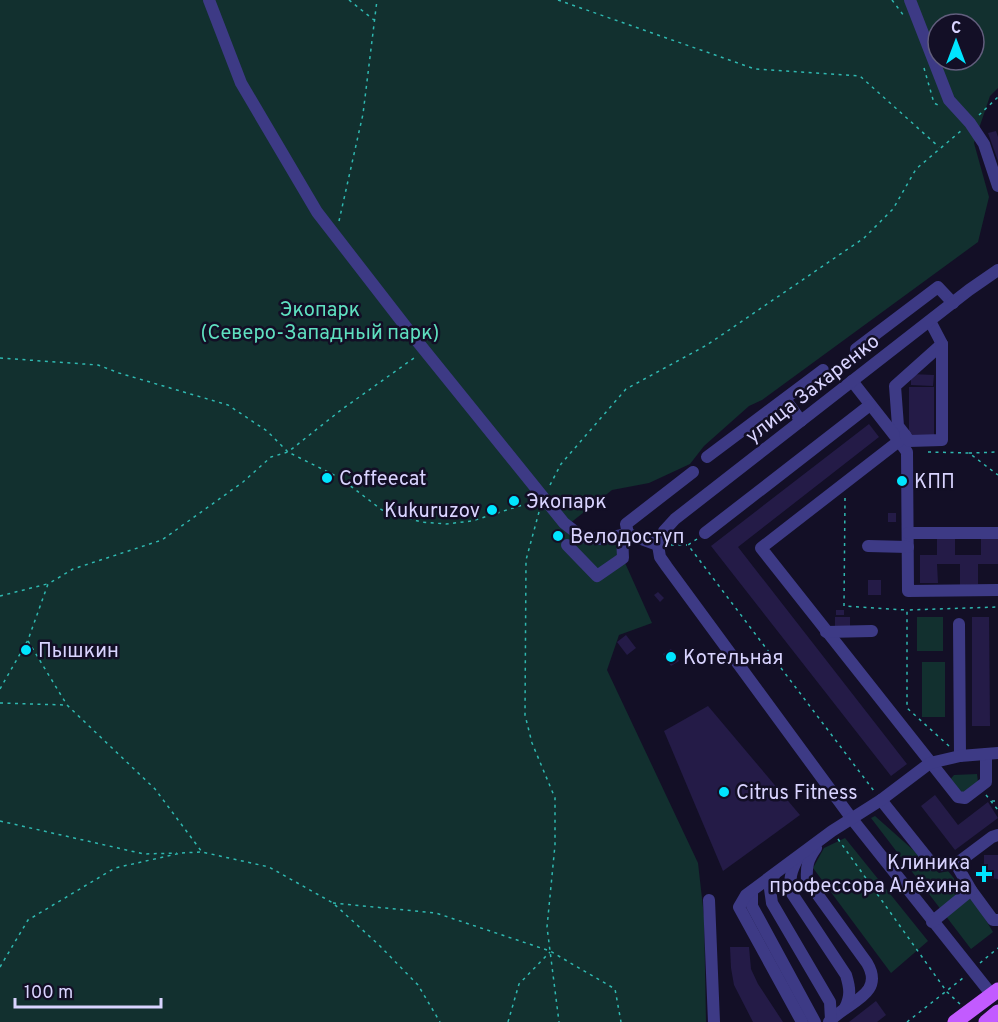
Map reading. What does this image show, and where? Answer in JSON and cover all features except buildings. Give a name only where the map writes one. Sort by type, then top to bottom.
[{"type":"main road","points":[[961,1017],[996,996]]},
{"type":"main road","points":[[986,1022],[998,1012]]},
{"type":"street","points":[[209,0],[241,83],[317,212],[425,350],[564,523],[582,537],[601,539],[625,535],[658,545],[660,557],[667,567],[852,819],[971,971],[996,996]]},
{"type":"street","points":[[910,0],[949,100],[970,123],[984,144],[998,186]]},
{"type":"street","name":"улица Захаренко","points":[[658,545],[664,531],[675,519],[998,270]]},
{"type":"street","points":[[856,349],[938,287],[953,303]]},
{"type":"street","points":[[852,381],[870,405],[902,438],[909,441],[942,440],[942,344],[930,321]]},
{"type":"street","points":[[942,344],[895,386],[898,426],[907,452],[908,591],[998,590]]},
{"type":"street","points":[[707,457],[823,370]]},
{"type":"street","points":[[785,399],[801,421]]},
{"type":"street","points":[[705,533],[870,405]]},
{"type":"street","points":[[802,1022],[739,907],[746,895],[930,763],[960,756],[992,754],[986,782],[965,798],[958,797],[930,763],[760,548],[902,438]]},
{"type":"street","points":[[567,545],[597,576],[623,558],[626,524],[693,472]]},
{"type":"street","points":[[908,533],[998,533]]},
{"type":"street","points":[[868,546],[908,547]]},
{"type":"street","points":[[958,624],[960,756]]},
{"type":"street","points":[[826,632],[872,631]]},
{"type":"street","points":[[881,800],[933,865],[956,864],[998,835]]},
{"type":"street","points":[[827,835],[809,857],[806,869],[807,880],[872,972],[873,982],[869,991],[830,1021]]},
{"type":"street","points":[[798,857],[790,880],[792,892],[846,975],[850,987],[849,999],[845,1008]]},
{"type":"street","points":[[956,864],[970,890],[993,920],[998,920]]},
{"type":"street","points":[[774,875],[770,889],[772,903],[830,1002],[830,1021]]},
{"type":"street","points":[[932,922],[970,890]]},
{"type":"street","points":[[752,891],[752,906],[815,1022]]},
{"type":"street","points":[[709,900],[714,1022]]},
{"type":"path","points":[[349,0],[374,21]]},
{"type":"path","points":[[336,236],[363,114],[377,0]]},
{"type":"path","points":[[558,0],[755,69],[860,76],[940,148]]},
{"type":"path","points":[[560,1022],[547,927],[555,845],[555,798],[532,743],[525,715],[526,560],[543,497],[561,464],[626,389],[707,345],[864,238],[894,209],[916,169],[998,97]]},
{"type":"path","points":[[0,596],[48,584],[73,569],[162,540],[243,482],[271,456],[288,452],[340,410],[425,350]]},
{"type":"path","points":[[0,358],[98,365],[228,405],[267,431],[288,452],[340,478],[382,510],[421,522],[446,524],[472,521],[522,507],[543,497]]},
{"type":"path","points":[[928,452],[998,452]]},
{"type":"path","points":[[969,453],[998,475]]},
{"type":"path","points":[[845,482],[844,606],[907,610],[998,608]]},
{"type":"path","points":[[658,545],[688,545],[705,533]]},
{"type":"path","points":[[688,545],[881,800]]},
{"type":"path","points":[[0,689],[28,640],[48,584]]},
{"type":"path","points":[[907,610],[907,708],[960,756]]},
{"type":"path","points":[[28,640],[67,705],[155,789],[202,852]]},
{"type":"path","points":[[0,703],[67,705]]},
{"type":"path","points":[[980,787],[998,810]]},
{"type":"path","points":[[991,801],[998,801]]},
{"type":"path","points":[[0,821],[144,854],[202,852],[269,867],[333,903],[418,985],[440,1022]]},
{"type":"path","points":[[827,835],[947,992],[961,1017]]},
{"type":"path","points":[[0,968],[28,920],[116,868],[181,853]]},
{"type":"path","points":[[333,903],[436,914],[550,951],[615,989],[621,1022]]},
{"type":"path","points":[[907,1022],[947,992],[998,948]]},
{"type":"path","points":[[508,1022],[519,984],[550,951]]},
{"type":"green space","name":"Экопарк (Северо-Западный парк)","points":[[0,0],[998,0],[998,88],[990,96],[974,143],[989,197],[978,242],[762,400],[749,406],[704,446],[690,464],[649,483],[612,490],[564,528],[578,540],[617,545],[652,623],[619,635],[607,670],[698,863],[704,916],[706,1022],[0,1022]]},
{"type":"green space","points":[[917,617],[943,617],[943,651],[917,651]]},
{"type":"green space","points":[[922,662],[945,662],[945,717],[922,717]]},
{"type":"green space","points":[[977,774],[978,782],[963,793],[949,781],[954,775]]},
{"type":"green space","points":[[875,816],[939,873],[948,871],[981,912],[993,932],[971,949],[871,818]]},
{"type":"green space","points":[[845,838],[928,941],[891,973],[813,868],[824,848]]},
{"type":"place","name":"Coffeecat","points":[[327,478]]},
{"type":"place","name":"КПП","points":[[902,481]]},
{"type":"place","name":"Экопарк","points":[[514,501]]},
{"type":"place","name":"Kukuruzov","points":[[492,510]]},
{"type":"place","name":"Велодоступ","points":[[558,536]]},
{"type":"place","name":"Пышкин","points":[[26,650]]},
{"type":"place","name":"Котельная","points":[[671,657]]},
{"type":"place","name":"Citrus Fitness","points":[[724,792]]},
{"type":"place","name":"Клиника профессора Алёхина","points":[[984,874]]}]
